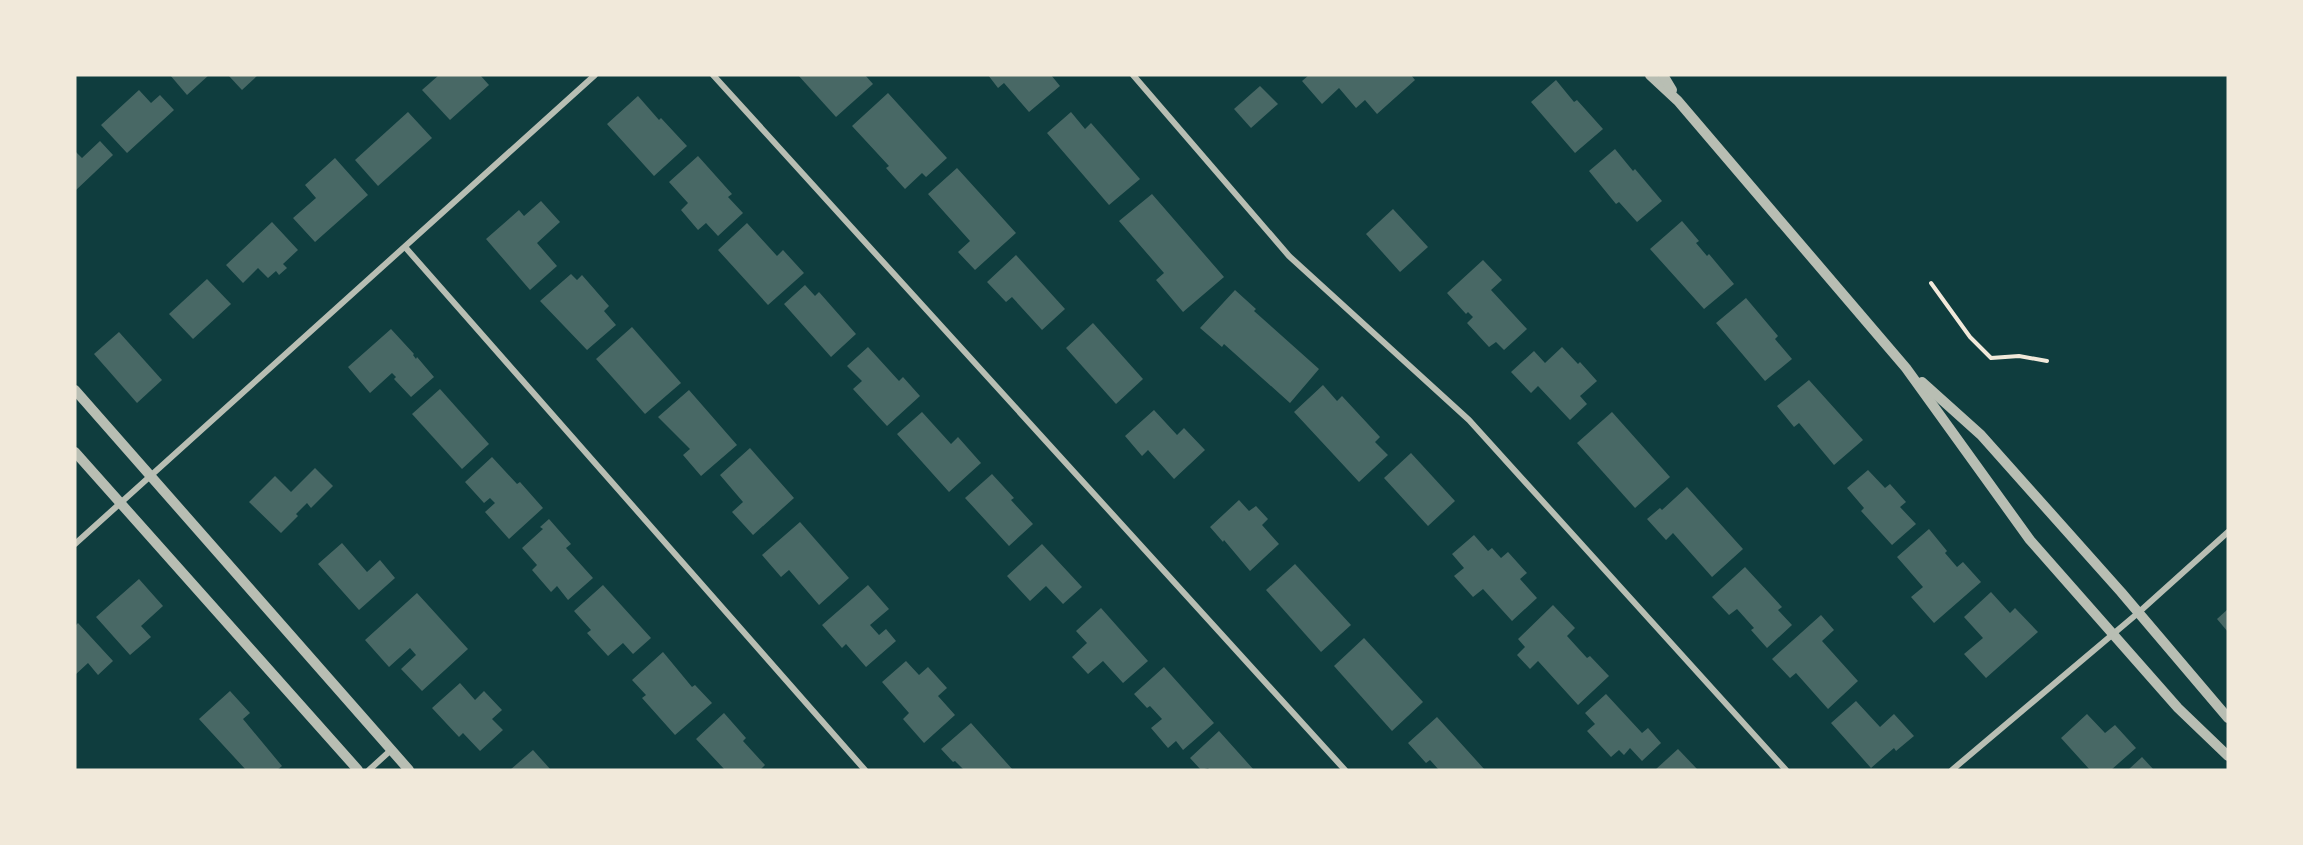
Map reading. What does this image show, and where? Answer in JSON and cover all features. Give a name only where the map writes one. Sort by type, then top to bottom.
[{"type":"street","points":[[75,544],[595,75]]},
{"type":"street","points":[[713,75],[1345,770]]},
{"type":"street","points":[[1133,75],[1289,256],[1469,420],[1786,770]]},
{"type":"street","points":[[1650,75],[1678,101],[1906,368],[2030,540],[2192,723],[2228,756]]},
{"type":"street","points":[[1662,75],[1678,101]]},
{"type":"street","points":[[405,247],[865,770]]},
{"type":"street","points":[[1906,368],[1981,435],[2228,718]]},
{"type":"street","points":[[75,390],[409,770]]},
{"type":"street","points":[[75,452],[358,770]]},
{"type":"street","points":[[1952,770],[2138,613],[2228,532]]},
{"type":"street","points":[[369,770],[391,750]]},
{"type":"path","points":[[1931,283],[1970,337],[1991,358],[2019,356],[2047,361]]},
{"type":"building","points":[[170,75],[209,75],[187,95]]},
{"type":"building","points":[[228,75],[258,75],[242,90]]},
{"type":"building","points":[[439,75],[480,75],[489,85],[450,120],[422,90]]},
{"type":"building","points":[[798,75],[865,75],[873,84],[836,117]]},
{"type":"building","points":[[988,75],[1051,75],[1060,86],[1029,112],[1004,83],[998,88]]},
{"type":"building","points":[[1309,75],[1411,75],[1415,80],[1377,114],[1365,100],[1356,108],[1339,88],[1322,104],[1302,81]]},
{"type":"building","points":[[1556,80],[1574,102],[1577,100],[1603,129],[1575,153],[1531,102]]},
{"type":"building","points":[[1260,86],[1278,104],[1251,128],[1234,109]]},
{"type":"building","points":[[139,90],[151,103],[160,95],[174,110],[127,153],[101,125]]},
{"type":"building","points":[[888,93],[947,158],[926,177],[922,173],[905,189],[886,168],[889,166],[852,126]]},
{"type":"building","points":[[638,96],[687,146],[654,176],[607,124]]},
{"type":"building","points":[[408,112],[432,138],[378,186],[355,160]]},
{"type":"building","points":[[1071,112],[1085,129],[1091,123],[1140,179],[1109,205],[1047,133]]},
{"type":"building","points":[[100,141],[113,155],[75,191],[76,152],[82,158]]},
{"type":"building","points":[[1615,149],[1662,201],[1637,222],[1619,202],[1616,204],[1589,171]]},
{"type":"building","points":[[698,156],[732,194],[728,197],[743,213],[718,236],[706,223],[698,230],[681,210],[688,203],[669,182]]},
{"type":"building","points":[[335,158],[368,195],[315,242],[293,218],[316,198],[305,185]]},
{"type":"building","points":[[957,168],[1016,233],[975,270],[958,252],[970,241],[928,194]]},
{"type":"building","points":[[1152,194],[1224,277],[1183,312],[1156,280],[1164,273],[1119,221]]},
{"type":"building","points":[[541,201],[560,222],[537,243],[557,266],[530,290],[486,239],[519,210],[524,216]]},
{"type":"building","points":[[1393,209],[1428,247],[1400,272],[1366,234]]},
{"type":"building","points":[[1682,221],[1699,241],[1696,243],[1707,256],[1709,254],[1734,284],[1704,309],[1650,249]]},
{"type":"building","points":[[272,222],[298,250],[283,264],[287,268],[279,275],[276,271],[268,278],[258,268],[243,283],[226,265]]},
{"type":"building","points":[[747,223],[777,256],[783,250],[804,273],[768,305],[718,250]]},
{"type":"building","points":[[1016,255],[1065,309],[1042,330],[1012,297],[1006,302],[987,282]]},
{"type":"building","points":[[1483,260],[1502,280],[1491,290],[1527,329],[1504,350],[1496,342],[1489,347],[1467,323],[1473,317],[1468,312],[1466,314],[1447,293]]},
{"type":"building","points":[[571,274],[577,280],[582,275],[609,306],[604,311],[616,325],[587,350],[540,301]]},
{"type":"building","points":[[207,279],[231,304],[193,339],[169,314]]},
{"type":"building","points":[[805,285],[815,296],[819,292],[856,334],[831,357],[784,304]]},
{"type":"building","points":[[1235,290],[1256,309],[1254,311],[1319,369],[1290,403],[1224,344],[1222,347],[1200,328]]},
{"type":"building","points":[[1746,298],[1778,336],[1775,339],[1792,359],[1765,381],[1716,323]]},
{"type":"building","points":[[1093,323],[1143,379],[1116,404],[1066,348]]},
{"type":"building","points":[[632,327],[681,383],[645,414],[596,359]]},
{"type":"building","points":[[391,329],[434,377],[411,397],[394,379],[396,377],[392,373],[370,393],[348,367]]},
{"type":"building","points":[[119,332],[162,380],[137,403],[94,354]]},
{"type":"building","points":[[868,347],[899,381],[903,377],[920,396],[887,426],[853,389],[862,381],[847,366]]},
{"type":"building","points":[[1562,347],[1597,381],[1580,396],[1587,404],[1570,420],[1538,386],[1531,393],[1511,372],[1534,351],[1545,363]]},
{"type":"building","points":[[1809,380],[1863,440],[1834,465],[1799,423],[1794,427],[1777,406]]},
{"type":"building","points":[[1323,385],[1337,401],[1342,396],[1380,437],[1375,442],[1388,455],[1359,482],[1294,412]]},
{"type":"building","points":[[440,389],[489,444],[462,469],[412,414]]},
{"type":"building","points":[[689,390],[737,445],[701,476],[683,455],[690,449],[658,417]]},
{"type":"building","points":[[1154,410],[1177,435],[1184,428],[1205,450],[1174,479],[1148,450],[1142,456],[1125,436]]},
{"type":"building","points":[[922,412],[951,444],[958,437],[981,463],[949,492],[897,434]]},
{"type":"building","points":[[1612,412],[1670,477],[1635,508],[1577,443]]},
{"type":"building","points":[[750,448],[794,498],[753,535],[732,512],[743,502],[720,475]]},
{"type":"building","points":[[1411,453],[1455,501],[1428,526],[1384,478]]},
{"type":"building","points":[[492,457],[517,484],[520,482],[543,508],[509,539],[485,512],[495,503],[490,498],[484,503],[465,482]]},
{"type":"building","points":[[315,468],[333,486],[311,508],[307,503],[281,533],[249,502],[275,476],[291,492]]},
{"type":"building","points":[[1868,470],[1885,488],[1890,484],[1906,502],[1900,507],[1916,524],[1892,545],[1861,511],[1864,508],[1847,488]]},
{"type":"building","points":[[992,474],[1033,524],[1009,546],[965,498]]},
{"type":"building","points":[[1687,487],[1743,549],[1712,577],[1673,533],[1666,540],[1647,519],[1660,508],[1662,510]]},
{"type":"building","points":[[1239,500],[1249,511],[1256,506],[1268,519],[1262,525],[1279,544],[1250,571],[1210,527]]},
{"type":"building","points":[[549,519],[571,544],[566,548],[593,578],[568,600],[557,586],[551,592],[532,570],[537,565],[522,548],[543,529],[540,527]]},
{"type":"building","points":[[800,522],[849,578],[819,605],[789,570],[781,577],[762,555]]},
{"type":"building","points":[[1929,529],[1957,567],[1963,562],[1981,582],[1934,623],[1911,597],[1923,587],[1897,557]]},
{"type":"building","points":[[1474,535],[1488,551],[1492,548],[1501,558],[1508,552],[1527,573],[1520,579],[1537,598],[1512,621],[1483,589],[1473,597],[1454,576],[1464,568],[1452,554]]},
{"type":"building","points":[[342,543],[367,572],[380,560],[395,578],[359,610],[318,564]]},
{"type":"building","points":[[1042,544],[1082,587],[1063,604],[1046,586],[1030,601],[1007,576]]},
{"type":"building","points":[[1295,564],[1351,625],[1321,652],[1266,590]]},
{"type":"building","points":[[1745,567],[1782,607],[1778,610],[1792,625],[1767,648],[1751,630],[1754,628],[1737,609],[1729,615],[1712,597]]},
{"type":"building","points":[[139,579],[163,606],[141,626],[151,637],[130,655],[96,617]]},
{"type":"building","points":[[603,585],[651,638],[633,654],[623,643],[608,656],[587,633],[591,630],[574,611]]},
{"type":"building","points":[[868,585],[889,609],[870,625],[879,635],[886,629],[896,641],[866,667],[846,644],[842,648],[822,625]]},
{"type":"building","points":[[1991,592],[2010,613],[2015,608],[2038,632],[1986,678],[1964,654],[1983,638],[1964,617]]},
{"type":"building","points":[[417,593],[468,649],[422,691],[401,669],[416,655],[410,648],[389,667],[365,640]]},
{"type":"building","points":[[1553,605],[1575,628],[1567,636],[1587,658],[1590,656],[1609,676],[1578,705],[1538,661],[1530,669],[1517,655],[1525,647],[1518,639]]},
{"type":"building","points":[[1101,608],[1148,661],[1123,683],[1103,661],[1088,674],[1072,657],[1087,643],[1076,631]]},
{"type":"building","points":[[2228,609],[2228,632],[2217,619]]},
{"type":"building","points":[[1821,615],[1834,630],[1822,641],[1858,681],[1828,709],[1796,673],[1790,678],[1772,659]]},
{"type":"building","points":[[78,623],[113,661],[98,675],[88,663],[75,675],[75,626]]},
{"type":"building","points":[[1364,638],[1423,702],[1392,731],[1334,666]]},
{"type":"building","points":[[663,652],[692,687],[695,685],[712,703],[675,735],[642,698],[646,695],[632,680]]},
{"type":"building","points":[[906,661],[919,675],[928,667],[947,688],[938,696],[955,715],[924,743],[903,719],[909,713],[882,682]]},
{"type":"building","points":[[1164,667],[1214,723],[1183,750],[1176,741],[1168,748],[1151,728],[1162,719],[1134,694]]},
{"type":"building","points":[[460,683],[475,700],[484,691],[502,710],[492,719],[503,730],[480,751],[463,733],[459,737],[432,708]]},
{"type":"building","points":[[230,691],[250,713],[243,719],[282,766],[277,770],[246,770],[199,719]]},
{"type":"building","points":[[1606,694],[1642,733],[1648,728],[1661,743],[1642,761],[1630,748],[1624,755],[1619,750],[1611,757],[1587,731],[1595,724],[1585,713]]},
{"type":"building","points":[[1856,701],[1880,727],[1894,714],[1914,736],[1896,751],[1894,748],[1871,768],[1831,723]]},
{"type":"building","points":[[724,713],[746,738],[743,741],[765,765],[760,770],[725,770],[696,739]]},
{"type":"building","points":[[2087,714],[2105,733],[2115,725],[2136,748],[2111,770],[2090,770],[2061,738]]},
{"type":"building","points":[[1437,717],[1485,770],[1439,770],[1430,760],[1426,763],[1408,743]]},
{"type":"building","points":[[971,723],[1013,770],[964,770],[941,749]]},
{"type":"building","points":[[1219,731],[1254,770],[1210,770],[1208,768],[1201,770],[1190,758]]},
{"type":"building","points":[[1678,749],[1698,770],[1655,770]]},
{"type":"building","points":[[533,750],[551,770],[510,770]]},
{"type":"building","points":[[2142,757],[2154,770],[2128,770]]}]
